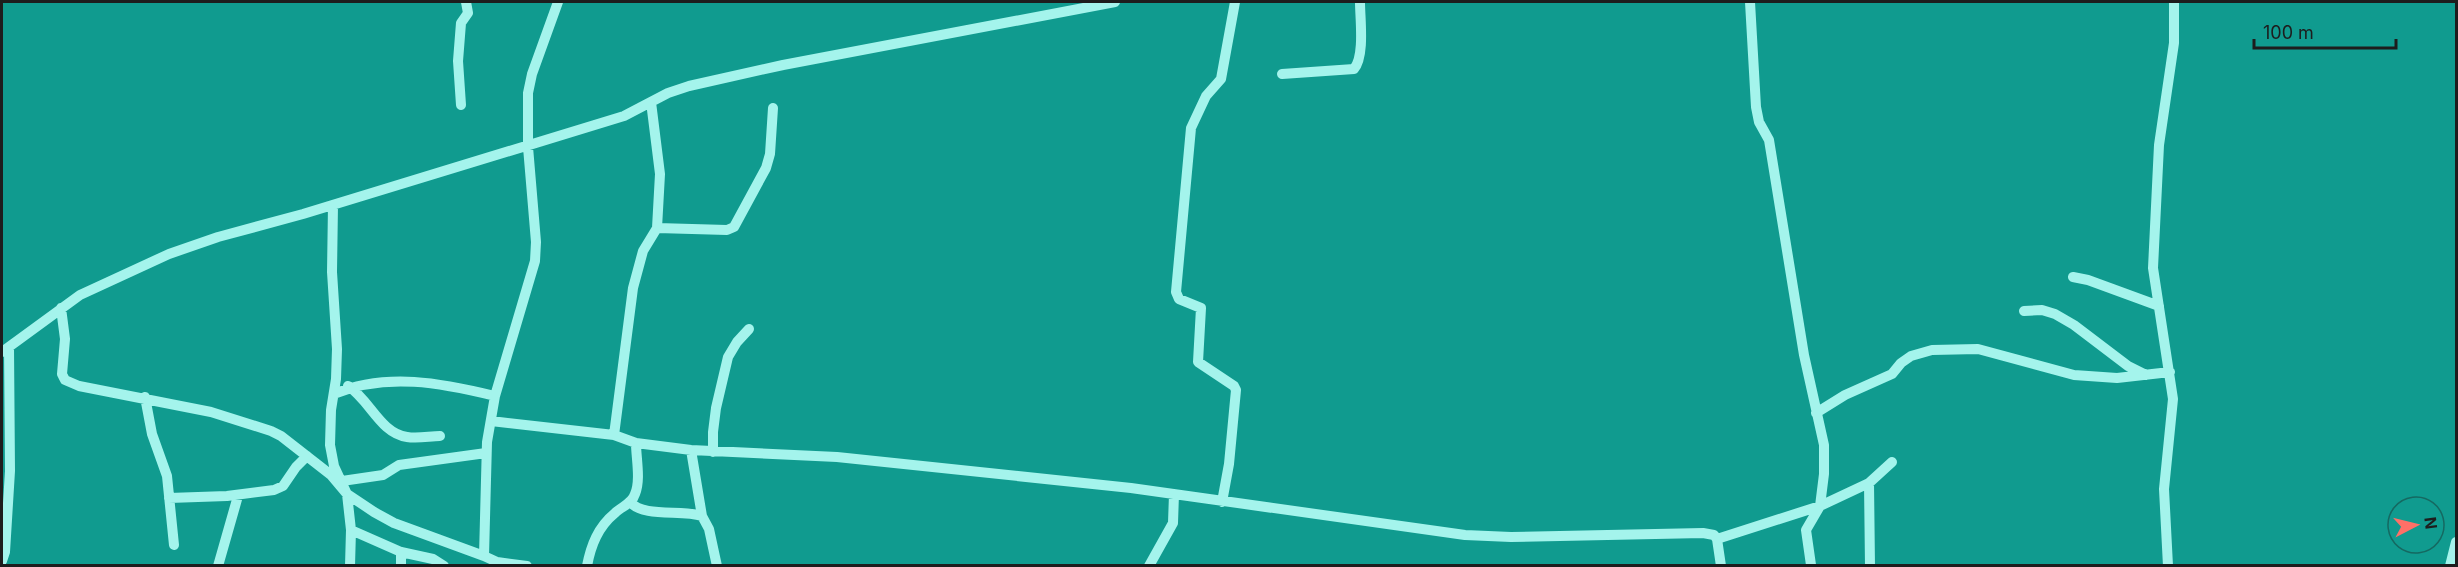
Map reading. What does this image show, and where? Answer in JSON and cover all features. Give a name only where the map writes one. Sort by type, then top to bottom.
[{"type":"street","points":[[461,105],[458,61],[461,23],[468,13],[466,2]]},
{"type":"street","points":[[484,556],[486,453],[495,396],[535,261],[536,242],[528,147],[528,93],[532,74],[558,2]]},
{"type":"street","points":[[2,561],[5,552],[10,471],[5,350],[80,295],[169,254],[218,237],[528,147],[624,116],[689,86],[783,65],[1115,2]]},
{"type":"street","points":[[1222,502],[1229,464],[1236,390],[1234,386],[1198,362],[1201,308],[1199,305],[1179,299],[1176,292],[1191,128],[1206,96],[1221,79],[1235,2]]},
{"type":"street","points":[[1282,74],[1354,69],[1359,62],[1360,52],[1360,2]]},
{"type":"street","points":[[1750,2],[1758,117],[1769,140],[1804,355],[1824,445],[1824,474],[1820,506],[1806,530],[1810,565]]},
{"type":"street","points":[[2168,566],[2164,489],[2172,417],[2170,372],[2153,268],[2159,145],[2174,43],[2174,2]]},
{"type":"street","points":[[614,435],[633,288],[642,251],[657,228],[660,174],[651,102]]},
{"type":"street","points":[[657,228],[727,230],[734,227],[766,168],[770,154],[773,108]]},
{"type":"street","points":[[333,205],[332,272],[337,349],[336,379],[330,419],[331,456],[347,494],[351,530],[350,566]]},
{"type":"street","points":[[2073,277],[2088,280],[2159,306]]},
{"type":"street","points":[[61,308],[65,339],[63,374],[65,380],[80,386],[211,412],[281,436],[331,475],[347,494],[394,523],[508,565],[527,566]]},
{"type":"street","points":[[2024,311],[2042,310],[2055,314],[2074,324],[2128,366],[2146,375]]},
{"type":"street","points":[[713,452],[716,408],[728,357],[737,342],[749,329]]},
{"type":"street","points":[[1816,412],[1845,395],[1892,374],[1911,356],[1932,350],[1978,349],[2074,375],[2103,378],[2170,372]]},
{"type":"street","points":[[336,379],[360,394],[383,424],[395,433],[413,438],[440,436]]},
{"type":"street","points":[[334,394],[350,387],[391,381],[411,381],[460,387],[495,396]]},
{"type":"street","points":[[146,398],[152,434],[166,476],[174,545]]},
{"type":"street","points":[[491,421],[614,435],[636,443],[692,450],[837,457],[1174,494],[1465,535],[1511,537],[1703,533],[1717,539],[1721,566]]},
{"type":"street","points":[[587,566],[589,549],[602,527],[614,513],[634,498],[638,484],[636,443]]},
{"type":"street","points":[[692,450],[702,516],[709,529],[717,566]]},
{"type":"street","points":[[342,481],[383,475],[399,465],[486,453]]},
{"type":"street","points":[[168,498],[238,495],[274,489],[283,486],[307,456]]},
{"type":"street","points":[[1717,539],[1820,506],[1869,483],[1892,462]]},
{"type":"street","points":[[1869,483],[1870,566]]},
{"type":"street","points":[[1149,566],[1173,523],[1174,494]]},
{"type":"street","points":[[218,566],[238,495]]},
{"type":"street","points":[[630,502],[634,506],[648,510],[702,516]]},
{"type":"street","points":[[351,530],[401,552],[433,559],[444,566]]},
{"type":"street","points":[[2450,566],[2457,542]]},
{"type":"street","points":[[401,552],[401,566]]}]
